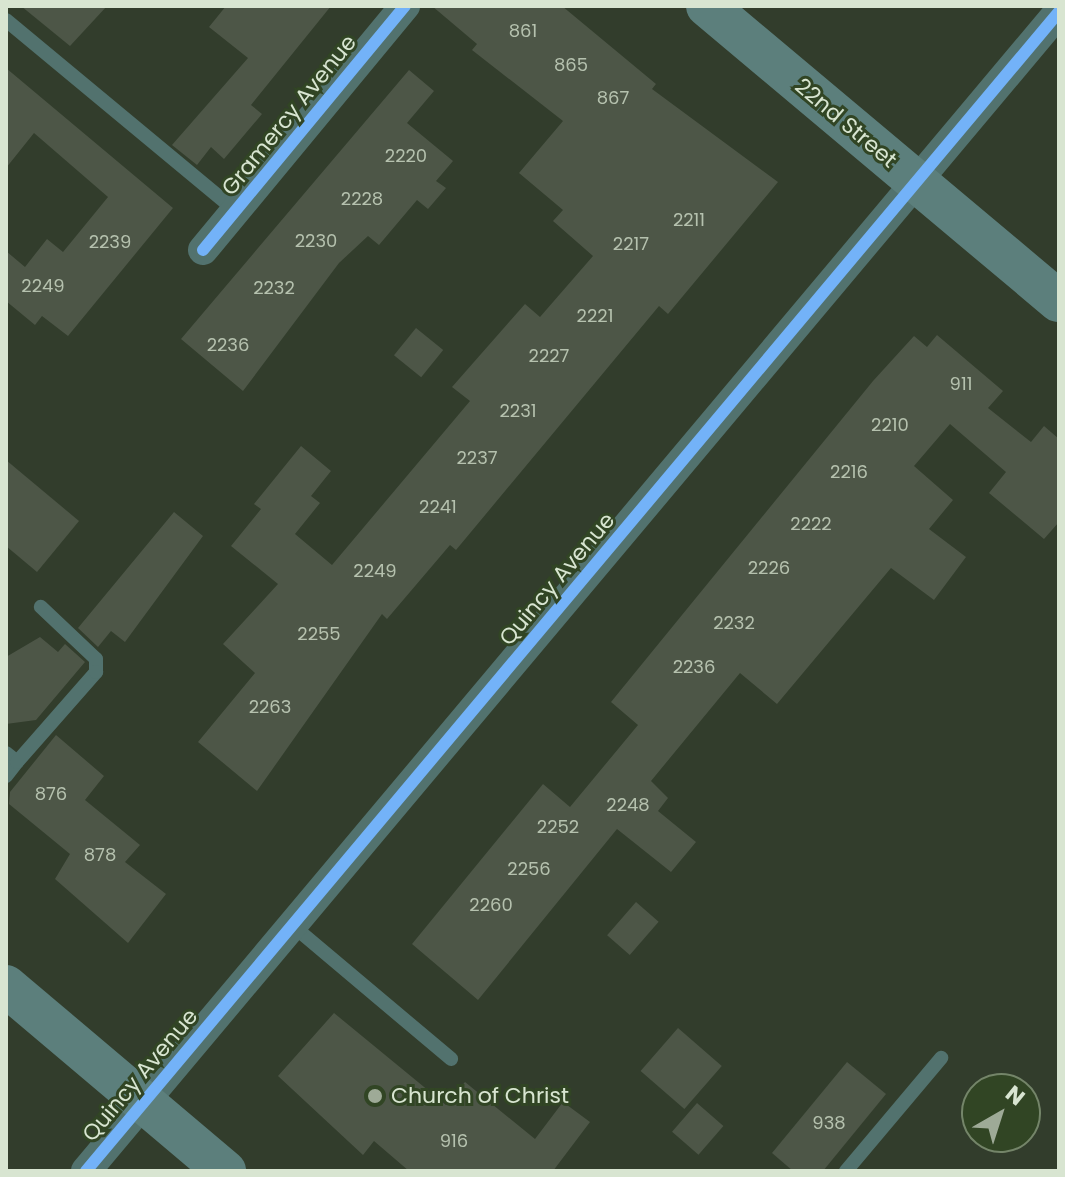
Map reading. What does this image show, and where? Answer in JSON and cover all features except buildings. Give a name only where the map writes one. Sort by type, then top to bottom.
[{"type":"street","name":"Gramercy Avenue","points":[[203,250],[405,6]]},
{"type":"street","name":"22nd Street","points":[[707,6],[1059,301]]},
{"type":"street","name":"Quincy Avenue","points":[[86,1171],[1059,12]]},
{"type":"street","points":[[6,986],[225,1171]]},
{"type":"lane","points":[[6,20],[236,211]]},
{"type":"lane","points":[[6,776],[12,758],[96,672],[96,659],[41,607]]},
{"type":"lane","points":[[292,925],[451,1059]]},
{"type":"lane","points":[[846,1171],[941,1058]]},
{"type":"cycle path","points":[[203,250],[405,6]]},
{"type":"cycle path","points":[[86,1171],[1059,12]]},
{"type":"place","name":"Church of Christ","points":[[375,1096]]}]
